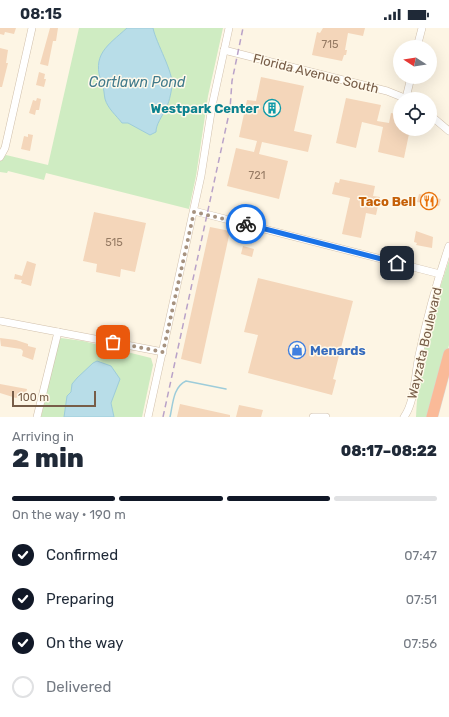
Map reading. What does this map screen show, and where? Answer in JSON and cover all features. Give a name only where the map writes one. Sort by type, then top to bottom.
[{"type":"highway","points":[[432,417],[449,354]]},
{"type":"street","points":[[1,156],[5,148],[32,28]]},
{"type":"street","points":[[148,417],[194,212],[212,106],[229,28]]},
{"type":"street","points":[[419,40],[422,28]]},
{"type":"street","name":"Florida Avenue South","points":[[224,50],[393,93]]},
{"type":"street","points":[[437,121],[449,131]]},
{"type":"street","points":[[194,212],[440,274]]},
{"type":"street","name":"Wayzata Boulevard","points":[[404,417],[410,405],[421,345],[449,246]]},
{"type":"street","points":[[0,321],[163,352]]},
{"type":"street","points":[[37,417],[58,332]]},
{"type":"street","points":[[313,417],[326,417]]},
{"type":"green space","points":[[79,28],[223,28],[208,96],[196,176],[189,209],[46,173],[44,180],[8,171],[7,173],[0,172],[0,161],[6,155],[48,165]]},
{"type":"green space","points":[[449,260],[449,345],[429,417],[416,417],[417,397],[427,338],[437,298]]},
{"type":"green space","points":[[61,338],[83,341],[151,358],[153,365],[142,417],[41,417],[58,342]]},
{"type":"water","name":"Cortlawn Pond","points":[[127,28],[153,28],[172,80],[168,105],[158,123],[156,132],[150,135],[128,123],[122,123],[112,112],[105,99],[99,74],[98,66],[103,52],[113,40]]},
{"type":"water","points":[[97,361],[111,366],[120,379],[111,403],[114,417],[64,417],[67,396],[71,392],[72,384],[93,363]]},
{"type":"building","points":[[0,28],[16,28],[14,34],[5,32],[4,35],[0,34]]},
{"type":"building","points":[[50,28],[58,28],[56,41],[53,41],[48,66],[40,64]]},
{"type":"building","points":[[323,28],[365,28],[363,36],[348,33],[345,50],[347,50],[346,55],[344,55],[342,61],[312,55],[317,32],[320,33]]},
{"type":"building","points":[[0,48],[8,50],[6,63],[8,63],[2,87],[0,87]]},
{"type":"building","points":[[39,72],[45,74],[44,79],[46,79],[44,87],[36,85]]},
{"type":"building","name":"Westpark Center","points":[[261,77],[304,86],[294,131],[312,135],[308,152],[262,142],[259,154],[288,161],[279,199],[227,186],[236,148],[254,152],[257,141],[239,137],[247,100],[256,101]]},
{"type":"building","points":[[37,98],[41,99],[39,110],[36,110],[35,115],[29,113],[33,100],[36,101]]},
{"type":"building","points":[[346,98],[381,105],[377,121],[389,123],[391,113],[393,113],[393,136],[409,136],[404,158],[378,152],[383,127],[362,122],[356,148],[336,143]]},
{"type":"building","points":[[28,134],[33,135],[30,151],[21,149],[24,136],[28,137]]},
{"type":"building","points":[[340,179],[375,186],[373,196],[380,197],[376,215],[366,213],[361,238],[342,234],[350,198],[332,194],[335,182],[339,183]]},
{"type":"building","name":"Taco Bell","points":[[419,194],[441,199],[439,206],[417,202]]},
{"type":"building","points":[[94,212],[146,223],[135,272],[121,269],[120,277],[96,272],[97,264],[83,261]]},
{"type":"building","points":[[210,227],[230,231],[201,364],[181,359]]},
{"type":"building","points":[[416,231],[433,237],[432,248],[416,245],[417,243],[414,242]]},
{"type":"building","points":[[243,246],[254,249],[252,257],[241,254]]},
{"type":"building","points":[[27,261],[36,264],[31,286],[21,283],[22,280],[14,279],[15,274],[22,276]]},
{"type":"building","name":"Menards","points":[[258,278],[353,301],[333,379],[336,380],[332,395],[248,373],[258,335],[244,332]]},
{"type":"building","points":[[0,338],[16,340],[36,348],[33,360],[22,356],[23,351],[21,349],[1,346]]},
{"type":"building","points":[[0,384],[27,389],[25,397],[19,396],[16,398],[0,393]]},
{"type":"building","points":[[180,404],[230,415],[230,417],[177,417]]},
{"type":"building","points":[[239,405],[263,410],[261,417],[236,417]]},
{"type":"waterway","points":[[170,417],[173,401],[178,387],[186,381],[226,389]]},
{"type":"railway","points":[[163,417],[230,109],[232,81],[243,28]]},
{"type":"way so far","points":[[113,342],[163,352],[194,212],[246,224]]},
{"type":"place","name":"Westpark Center","points":[[272,108]]},
{"type":"place","name":"Taco Bell","points":[[429,201]]},
{"type":"place","name":"Menards","points":[[297,350]]},
{"type":"route","points":[[246,224],[397,263]]}]
